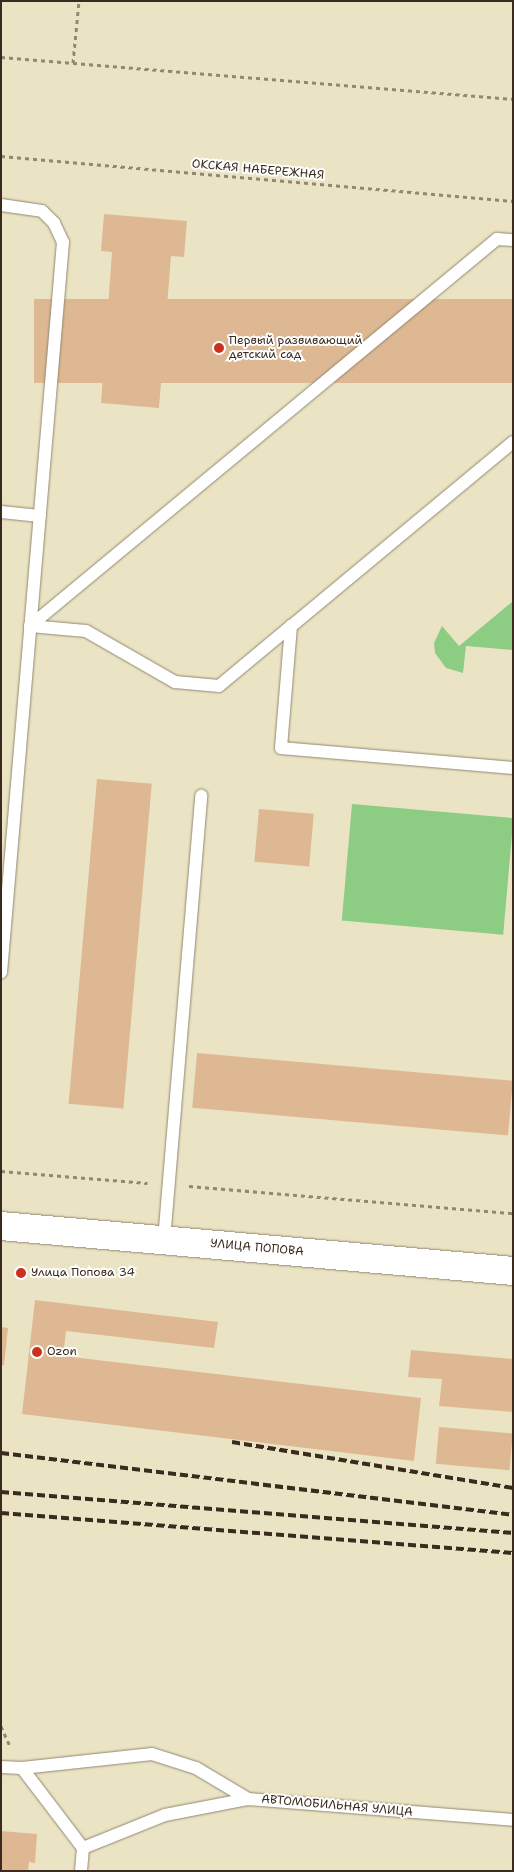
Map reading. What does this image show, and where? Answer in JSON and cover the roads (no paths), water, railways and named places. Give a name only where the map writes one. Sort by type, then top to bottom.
[{"type":"street","name":"УЛИЦА ПОПОВА","points":[[1,1226],[513,1271]]},
{"type":"lane","points":[[1,205],[42,211],[54,223],[63,242],[1,972]]},
{"type":"lane","points":[[30,626],[497,238],[513,240]]},
{"type":"lane","points":[[30,626],[86,631],[175,682],[219,686],[513,442]]},
{"type":"lane","points":[[1,512],[40,516]]},
{"type":"lane","points":[[292,626],[281,748],[513,768]]},
{"type":"lane","points":[[164,1240],[201,796]]},
{"type":"lane","name":"АВТОМОБИЛЬНАЯ УЛИЦА","points":[[1,1767],[22,1768],[152,1754],[196,1768],[248,1799],[513,1820]]},
{"type":"lane","points":[[22,1768],[83,1848],[81,1871]]},
{"type":"lane","points":[[83,1848],[165,1815],[248,1799]]},
{"type":"railway","points":[[232,1442],[513,1488]]},
{"type":"railway","points":[[1,1453],[513,1515]]},
{"type":"railway","points":[[1,1492],[513,1533]]},
{"type":"railway","points":[[1,1513],[513,1553]]},
{"type":"place","name":"Первый развивающий детский сад","points":[[219,348]]},
{"type":"place","name":"Улица Попова 34","points":[[21,1273]]},
{"type":"place","name":"Ozon","points":[[37,1352]]}]
